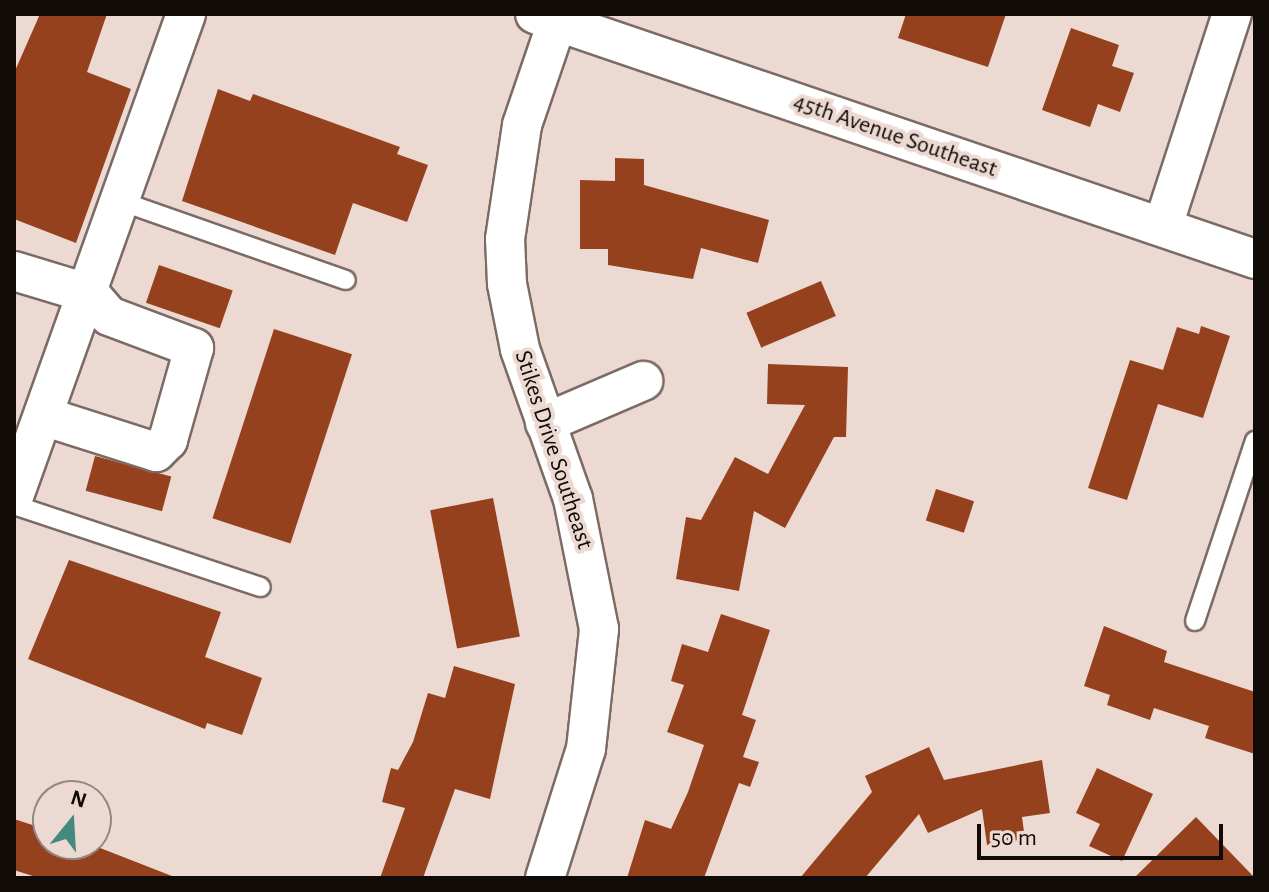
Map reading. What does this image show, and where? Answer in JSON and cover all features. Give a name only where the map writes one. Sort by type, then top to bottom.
[{"type":"street","points":[[14,496],[46,417],[123,202],[186,14]]},
{"type":"street","points":[[1163,226],[1232,14]]},
{"type":"street","name":"45th Avenue Southeast","points":[[542,16],[1255,259]]},
{"type":"street","name":"Stikes Drive Southeast","points":[[542,16],[505,239],[520,349],[573,499],[599,629],[586,749],[545,878]]},
{"type":"street","points":[[14,271],[90,294],[109,316],[194,348],[168,440],[156,452],[140,452],[46,417]]},
{"type":"street","points":[[545,423],[643,381]]},
{"type":"lane","points":[[123,202],[346,280]]},
{"type":"lane","points":[[1195,621],[1255,441]]},
{"type":"lane","points":[[14,505],[261,587]]},
{"type":"building","points":[[40,14],[107,14],[87,72],[131,89],[76,243],[14,219],[14,73]]},
{"type":"building","points":[[906,14],[1006,14],[988,67],[898,38]]},
{"type":"building","points":[[1071,28],[1119,45],[1112,66],[1134,73],[1120,112],[1098,104],[1090,127],[1042,110]]},
{"type":"building","points":[[218,89],[250,101],[253,94],[400,147],[397,154],[428,165],[407,222],[353,203],[335,255],[182,201]]},
{"type":"building","points":[[615,158],[644,159],[644,185],[769,220],[758,263],[701,248],[693,279],[608,265],[608,249],[580,249],[580,180],[615,181]]},
{"type":"building","points":[[159,265],[233,290],[220,328],[146,303]]},
{"type":"building","points":[[821,281],[836,316],[761,348],[746,313]]},
{"type":"building","points":[[1201,326],[1230,336],[1203,418],[1158,404],[1127,500],[1088,488],[1130,360],[1163,370],[1177,327],[1199,334]]},
{"type":"building","points":[[274,329],[352,354],[290,544],[213,518]]},
{"type":"building","points":[[768,364],[848,367],[846,437],[834,437],[785,528],[754,511],[739,591],[676,579],[686,517],[701,520],[735,457],[768,474],[805,405],[767,404]]},
{"type":"building","points":[[95,456],[171,476],[162,511],[86,491]]},
{"type":"building","points":[[936,489],[974,501],[964,533],[926,520]]},
{"type":"building","points":[[493,498],[520,636],[457,649],[430,510]]},
{"type":"building","points":[[69,560],[221,612],[205,657],[262,678],[242,735],[207,723],[205,729],[28,659]]},
{"type":"building","points":[[721,614],[770,630],[742,715],[756,720],[743,757],[759,762],[750,787],[739,783],[704,878],[627,878],[645,820],[671,829],[688,792],[704,745],[667,732],[684,685],[671,681],[682,644],[708,652]]},
{"type":"building","points":[[1104,626],[1167,651],[1164,662],[1255,692],[1255,754],[1205,738],[1209,726],[1154,708],[1150,720],[1107,705],[1110,695],[1084,686]]},
{"type":"building","points":[[454,666],[515,684],[490,799],[455,789],[423,878],[380,878],[405,808],[382,802],[391,768],[398,770],[413,742],[428,693],[445,698]]},
{"type":"building","points":[[929,747],[944,780],[1042,760],[1050,813],[1022,817],[1025,839],[987,845],[982,809],[928,833],[919,814],[865,878],[800,878],[872,792],[865,776]]},
{"type":"building","points":[[1097,768],[1153,794],[1122,861],[1089,846],[1100,824],[1076,813]]},
{"type":"building","points":[[1196,817],[1255,878],[1134,878]]},
{"type":"building","points":[[14,819],[32,825],[32,860],[112,860],[112,853],[177,878],[39,878],[14,870]]}]
